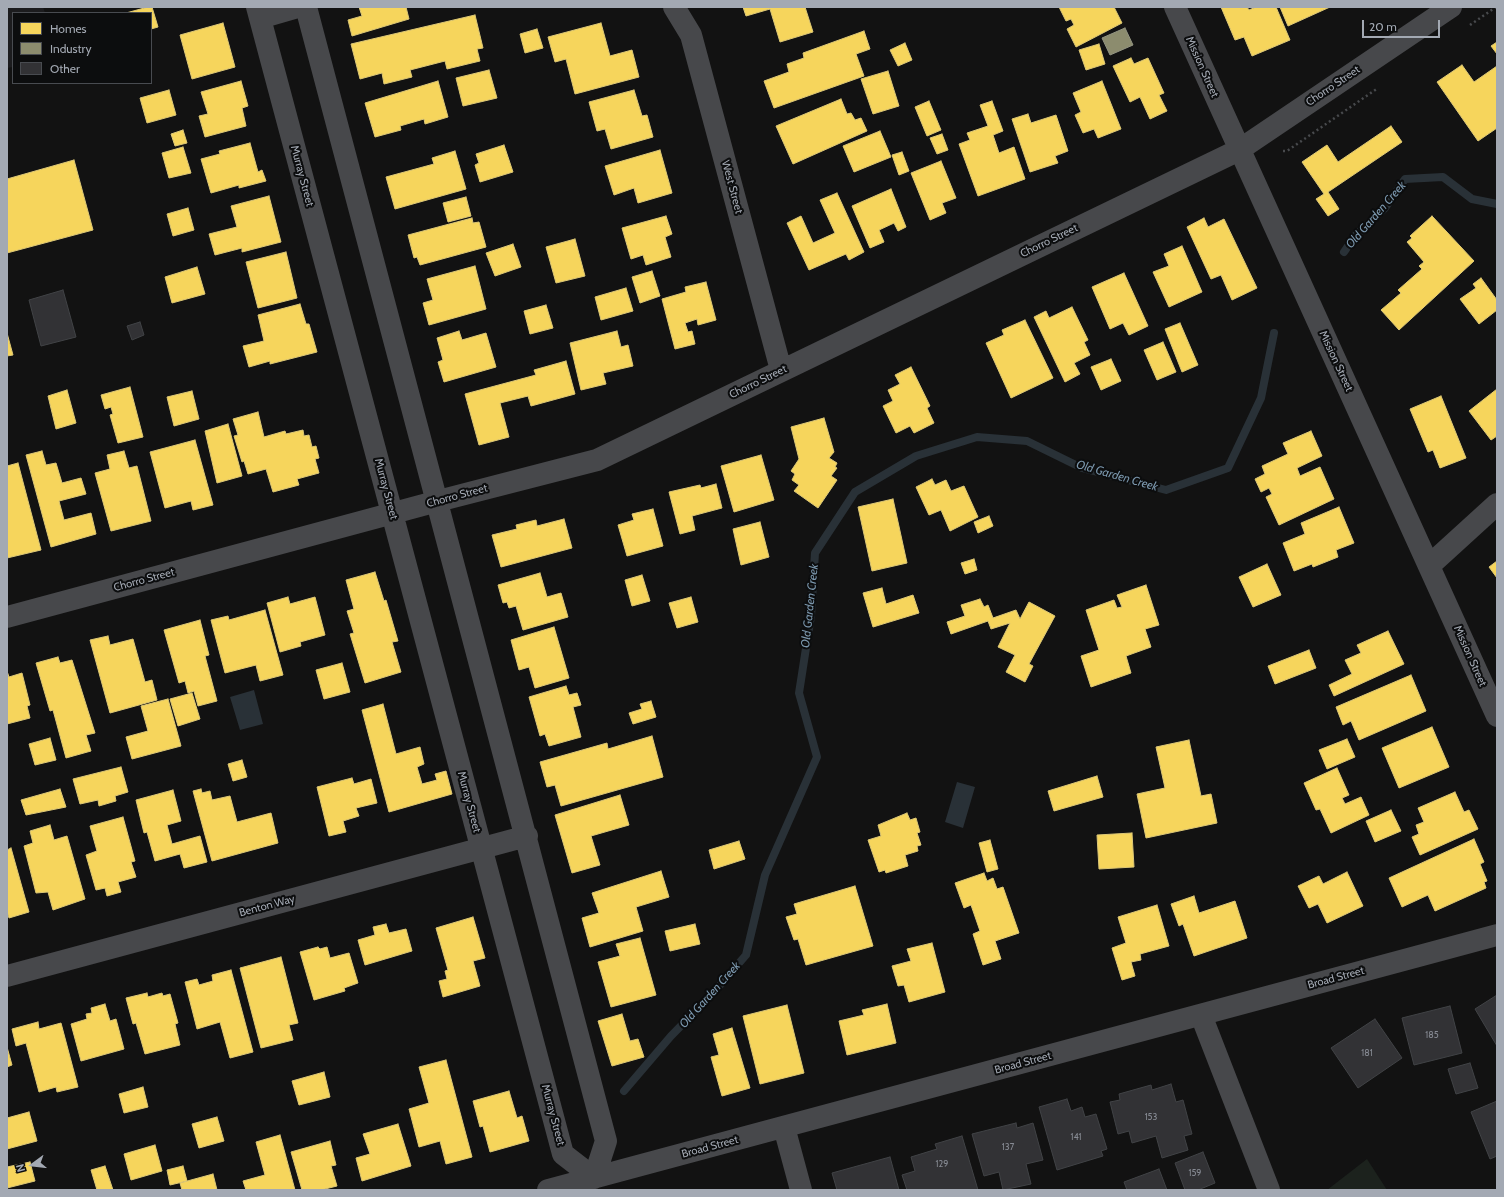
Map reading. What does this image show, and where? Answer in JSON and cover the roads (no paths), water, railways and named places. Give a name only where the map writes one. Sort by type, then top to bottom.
[{"type":"street","points":[[258,12],[298,7]]},
{"type":"street","points":[[306,7],[527,836],[606,1141],[594,1178]]},
{"type":"street","name":"West Street","points":[[674,7],[691,36],[781,370]]},
{"type":"street","name":"Mission Street","points":[[1176,7],[1239,150],[1430,565],[1497,716]]},
{"type":"street","name":"Chorro Street","points":[[7,617],[438,501],[597,460],[1239,150],[1451,7]]},
{"type":"street","name":"Murray Street","points":[[258,12],[563,1154],[594,1178]]},
{"type":"street","points":[[1430,565],[1497,504]]},
{"type":"street","name":"Benton Way","points":[[7,976],[527,836]]},
{"type":"street","name":"Broad Street","points":[[548,1190],[1497,935]]},
{"type":"street","points":[[1201,1014],[1269,1190]]},
{"type":"street","points":[[784,1126],[801,1190]]},
{"type":"waterway","name":"Old Garden Creek","points":[[1344,252],[1355,236],[1385,208],[1405,179],[1443,177],[1472,199],[1497,204]]},
{"type":"waterway","name":"Old Garden Creek","points":[[624,1091],[671,1036],[715,991],[746,955],[765,875],[817,757],[799,693],[811,616],[815,553],[855,492],[916,456],[977,437],[1027,441],[1082,468],[1166,490],[1228,468],[1261,398],[1274,333]]}]
